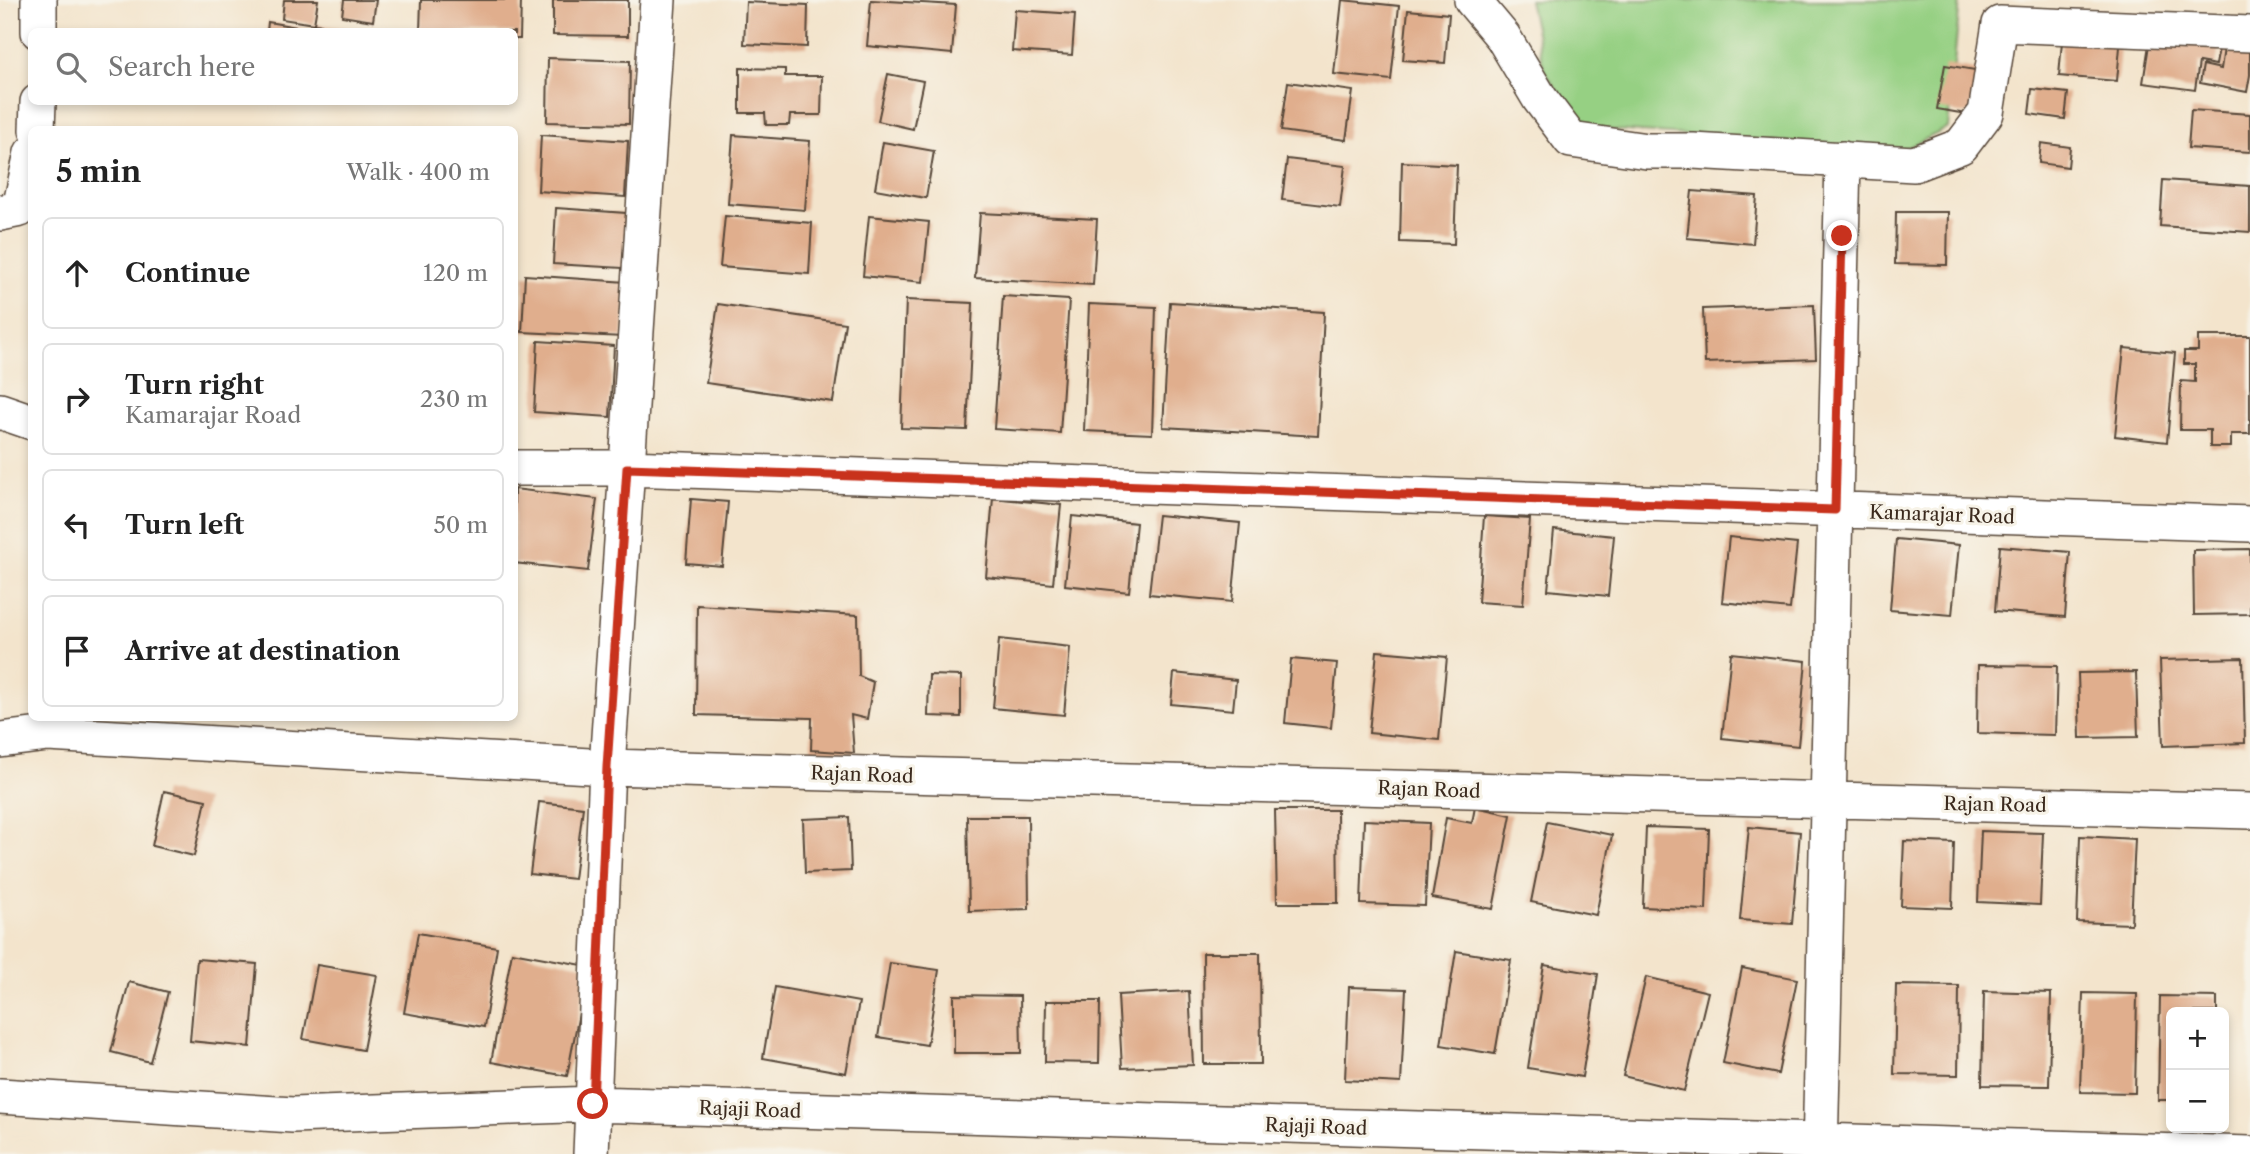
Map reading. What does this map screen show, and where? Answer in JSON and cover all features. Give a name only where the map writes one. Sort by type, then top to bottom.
[{"type":"street","points":[[38,0],[38,28]]},
{"type":"street","points":[[591,1154],[607,767],[659,0]]},
{"type":"street","points":[[1472,0],[1503,37],[1540,99],[1571,140],[1647,151],[1693,151],[1914,164],[1961,146],[1986,113],[2000,24],[2250,34]]},
{"type":"street","points":[[37,126],[38,105]]},
{"type":"street","points":[[1820,1148],[1843,159]]},
{"type":"street","points":[[0,213],[20,209],[28,172]]},
{"type":"street","points":[[0,411],[28,421]]},
{"type":"street","name":"Kamarajar Road","points":[[518,468],[627,468],[2250,524]]},
{"type":"street","name":"Rajan Road","points":[[0,740],[48,734],[607,767],[2250,811]]},
{"type":"street","name":"Rajaji Road","points":[[0,1096],[293,1115],[593,1104],[1820,1148],[2250,1154]]},
{"type":"green space","points":[[1529,0],[1960,0],[1948,128],[1903,150],[1583,128],[1544,70]]},
{"type":"building","points":[[284,0],[318,0],[314,24],[282,19]]},
{"type":"building","points":[[344,0],[376,0],[373,21],[342,16]]},
{"type":"building","points":[[421,0],[521,0],[520,39],[518,28],[420,28]]},
{"type":"building","points":[[553,0],[628,0],[628,36],[553,35]]},
{"type":"building","points":[[871,0],[956,5],[952,54],[867,46]]},
{"type":"building","points":[[1342,0],[1399,6],[1391,80],[1334,74]]},
{"type":"building","points":[[746,2],[808,5],[807,47],[744,44]]},
{"type":"building","points":[[1015,10],[1075,14],[1072,55],[1012,51]]},
{"type":"building","points":[[1408,10],[1449,14],[1445,63],[1403,60]]},
{"type":"building","points":[[268,22],[302,28],[267,28]]},
{"type":"building","points":[[314,24],[345,28],[314,28]]},
{"type":"building","points":[[2063,30],[2121,35],[2117,81],[2059,76]]},
{"type":"building","points":[[2151,32],[2220,42],[2216,65],[2199,62],[2195,90],[2143,83]]},
{"type":"building","points":[[2225,41],[2250,45],[2247,92],[2200,83],[2203,65],[2221,69]]},
{"type":"building","points":[[548,58],[630,61],[629,124],[547,122]]},
{"type":"building","points":[[1945,65],[1981,71],[1972,115],[1937,109]]},
{"type":"building","points":[[740,68],[785,69],[785,76],[822,76],[821,115],[790,115],[789,125],[766,125],[765,113],[740,113]]},
{"type":"building","points":[[888,74],[923,81],[913,129],[878,121]]},
{"type":"building","points":[[1288,82],[1353,91],[1346,140],[1281,131]]},
{"type":"building","points":[[2032,89],[2068,93],[2065,119],[2029,114]]},
{"type":"building","points":[[2191,110],[2250,114],[2250,152],[2188,148]]},
{"type":"building","points":[[541,135],[628,141],[625,197],[538,191]]},
{"type":"building","points":[[733,135],[810,141],[805,210],[728,204]]},
{"type":"building","points":[[883,142],[934,151],[926,198],[875,189]]},
{"type":"building","points":[[2041,143],[2070,147],[2068,167],[2039,163]]},
{"type":"building","points":[[1287,159],[1345,166],[1340,207],[1282,200]]},
{"type":"building","points":[[1402,162],[1457,165],[1454,244],[1400,242]]},
{"type":"building","points":[[2163,180],[2250,186],[2250,232],[2160,226]]},
{"type":"building","points":[[1692,191],[1757,196],[1753,244],[1687,238]]},
{"type":"building","points":[[556,208],[626,213],[623,268],[553,264]]},
{"type":"building","points":[[1896,212],[1948,212],[1947,265],[1895,264]]},
{"type":"building","points":[[980,213],[1097,219],[1093,285],[975,278]]},
{"type":"building","points":[[725,216],[812,223],[809,274],[720,267]]},
{"type":"building","points":[[869,216],[929,222],[923,282],[863,276]]},
{"type":"building","points":[[525,275],[626,282],[623,337],[522,332]]},
{"type":"building","points":[[1003,296],[1069,300],[1060,433],[994,429]]},
{"type":"building","points":[[906,300],[973,303],[967,430],[901,428]]},
{"type":"building","points":[[1170,302],[1324,312],[1318,436],[1163,427]]},
{"type":"building","points":[[718,304],[845,323],[833,402],[706,383]]},
{"type":"building","points":[[1089,304],[1156,307],[1152,434],[1084,431]]},
{"type":"building","points":[[1814,305],[1816,359],[1705,363],[1703,309]]},
{"type":"building","points":[[2198,336],[2250,336],[2250,434],[2231,434],[2231,447],[2210,447],[2210,430],[2180,430],[2181,381],[2195,382],[2195,364],[2184,364],[2184,351],[2198,351]]},
{"type":"building","points":[[538,341],[614,346],[610,417],[534,412]]},
{"type":"building","points":[[2124,348],[2175,353],[2167,442],[2115,436]]},
{"type":"building","points":[[518,489],[597,499],[588,571],[518,563]]},
{"type":"building","points":[[993,498],[1061,505],[1053,584],[986,577]]},
{"type":"building","points":[[691,499],[728,502],[722,566],[686,563]]},
{"type":"building","points":[[1158,515],[1240,523],[1232,602],[1149,594]]},
{"type":"building","points":[[1072,516],[1136,523],[1129,592],[1065,585]]},
{"type":"building","points":[[1484,516],[1530,519],[1523,605],[1478,602]]},
{"type":"building","points":[[1554,530],[1614,536],[1608,596],[1548,590]]},
{"type":"building","points":[[1729,537],[1797,544],[1790,609],[1722,602]]},
{"type":"building","points":[[1896,539],[1959,545],[1952,615],[1890,610]]},
{"type":"building","points":[[2000,546],[2070,552],[2065,617],[1995,611]]},
{"type":"building","points":[[2250,549],[2250,614],[2194,615],[2193,550]]},
{"type":"building","points":[[697,605],[858,615],[859,676],[873,682],[867,719],[851,715],[854,753],[811,750],[812,718],[696,715]]},
{"type":"building","points":[[999,639],[1070,647],[1064,715],[993,708]]},
{"type":"building","points":[[1377,651],[1447,657],[1439,740],[1369,733]]},
{"type":"building","points":[[1731,653],[1806,661],[1798,746],[1722,738]]},
{"type":"building","points":[[2243,658],[2245,743],[2163,746],[2160,660]]},
{"type":"building","points":[[1291,659],[1337,663],[1331,728],[1285,723]]},
{"type":"building","points":[[1978,665],[2057,666],[2055,735],[1977,733]]},
{"type":"building","points":[[2136,672],[2138,737],[2080,738],[2078,673]]},
{"type":"building","points":[[1174,673],[1236,680],[1233,710],[1171,704]]},
{"type":"building","points":[[929,675],[961,676],[961,717],[928,716]]},
{"type":"building","points":[[164,791],[206,800],[194,856],[152,846]]},
{"type":"building","points":[[539,802],[583,807],[574,879],[530,874]]},
{"type":"building","points":[[1475,807],[1511,815],[1493,909],[1432,898],[1446,818],[1472,823]]},
{"type":"building","points":[[1275,810],[1337,810],[1338,903],[1277,903]]},
{"type":"building","points":[[967,816],[1028,816],[1029,909],[969,911]]},
{"type":"building","points":[[849,817],[851,871],[805,873],[803,819]]},
{"type":"building","points":[[1364,820],[1429,823],[1425,906],[1361,904]]},
{"type":"building","points":[[1547,822],[1612,835],[1596,915],[1531,902]]},
{"type":"building","points":[[1646,827],[1709,829],[1706,910],[1643,907]]},
{"type":"building","points":[[1749,827],[1800,832],[1792,924],[1740,920]]},
{"type":"building","points":[[1981,831],[2043,833],[2040,905],[1978,902]]},
{"type":"building","points":[[2080,836],[2135,839],[2131,924],[2077,922]]},
{"type":"building","points":[[1904,841],[1954,843],[1952,908],[1901,906]]},
{"type":"building","points":[[418,933],[497,947],[484,1027],[404,1013]]},
{"type":"building","points":[[1456,951],[1511,960],[1495,1054],[1441,1045]]},
{"type":"building","points":[[512,952],[588,966],[567,1076],[491,1062]]},
{"type":"building","points":[[1203,953],[1260,953],[1261,1064],[1204,1064]]},
{"type":"building","points":[[197,959],[257,964],[250,1047],[190,1041]]},
{"type":"building","points":[[890,963],[939,970],[927,1045],[878,1037]]},
{"type":"building","points":[[317,965],[377,975],[363,1050],[303,1039]]},
{"type":"building","points":[[1544,965],[1598,974],[1582,1077],[1528,1068]]},
{"type":"building","points":[[1742,968],[1797,979],[1778,1074],[1723,1063]]},
{"type":"building","points":[[1646,977],[1708,992],[1684,1091],[1623,1076]]},
{"type":"building","points":[[129,982],[168,992],[150,1062],[111,1052]]},
{"type":"building","points":[[1896,985],[1959,986],[1958,1075],[1894,1074]]},
{"type":"building","points":[[775,987],[859,1002],[846,1073],[763,1058]]},
{"type":"building","points":[[1349,987],[1406,989],[1401,1083],[1345,1080]]},
{"type":"building","points":[[1189,991],[1193,1065],[1122,1068],[1118,995]]},
{"type":"building","points":[[1984,991],[2051,993],[2049,1086],[1982,1085]]},
{"type":"building","points":[[2083,993],[2137,994],[2135,1093],[2080,1092]]},
{"type":"building","points":[[954,995],[1020,996],[1021,1053],[954,1053]]},
{"type":"building","points":[[2160,996],[2217,997],[2217,1007],[2166,1007],[2166,1100],[2158,1100]]},
{"type":"building","points":[[1046,1001],[1100,1001],[1099,1063],[1045,1062]]},
{"type":"route","points":[[593,1104],[607,767],[627,468],[1835,510],[1842,236]]}]
